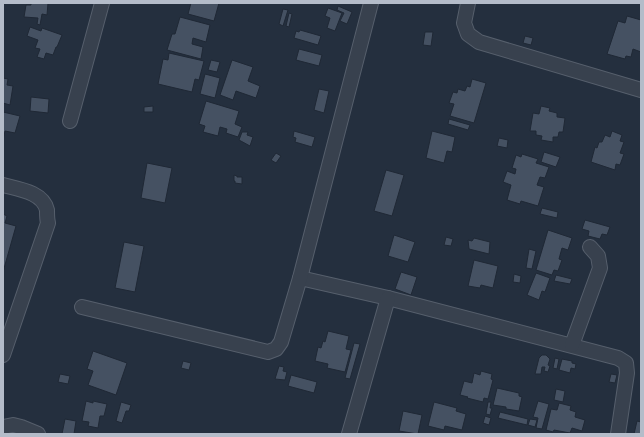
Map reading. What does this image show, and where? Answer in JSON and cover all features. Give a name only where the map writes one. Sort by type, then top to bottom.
[{"type":"street","points":[[70,121],[102,3]]},
{"type":"street","points":[[82,307],[268,352],[276,349],[281,342],[300,278],[371,3]]},
{"type":"street","points":[[468,3],[464,23],[468,34],[479,42],[641,90]]},
{"type":"street","points":[[3,185],[29,191],[42,201],[46,209],[48,223],[3,355]]},
{"type":"street","points":[[572,345],[600,268],[598,256],[590,248]]},
{"type":"street","points":[[300,278],[388,298],[618,358],[626,363],[627,374],[618,434]]},
{"type":"street","points":[[349,434],[388,298]]},
{"type":"street","points":[[3,427],[21,427],[38,434]]},
{"type":"building","points":[[31,3],[48,3],[47,15],[42,14],[40,25],[37,24],[38,18],[24,17],[26,5],[31,5]]},
{"type":"building","points":[[191,3],[219,3],[214,21],[188,14]]},
{"type":"building","points":[[338,6],[352,12],[347,24],[340,21],[344,13],[337,10]]},
{"type":"building","points":[[328,8],[342,13],[335,31],[327,28],[330,18],[325,16]]},
{"type":"building","points":[[283,9],[288,10],[283,26],[279,24]]},
{"type":"building","points":[[289,13],[292,14],[289,27],[286,26]]},
{"type":"building","points":[[627,16],[641,20],[641,52],[633,49],[631,57],[626,56],[625,59],[607,54],[618,21],[625,23]]},
{"type":"building","points":[[180,17],[210,25],[206,42],[193,38],[192,44],[203,47],[201,59],[167,50],[172,34],[175,34]]},
{"type":"building","points":[[30,27],[41,31],[42,28],[62,35],[53,55],[46,53],[44,59],[37,57],[40,49],[35,48],[38,40],[27,36]]},
{"type":"building","points":[[300,30],[321,36],[318,45],[294,38],[296,31],[299,32]]},
{"type":"building","points":[[425,32],[433,32],[431,46],[423,45]]},
{"type":"building","points":[[525,36],[533,38],[531,45],[523,43]]},
{"type":"building","points":[[299,49],[322,55],[319,66],[296,60]]},
{"type":"building","points":[[169,53],[204,61],[199,80],[195,79],[192,92],[158,84],[163,59],[168,60]]},
{"type":"building","points":[[211,60],[220,62],[217,72],[208,70]]},
{"type":"building","points":[[232,60],[253,67],[248,81],[260,86],[256,98],[236,91],[233,100],[220,95]]},
{"type":"building","points":[[205,74],[220,78],[215,98],[200,94]]},
{"type":"building","points":[[3,78],[8,79],[7,85],[13,86],[10,105],[3,103]]},
{"type":"building","points":[[472,79],[486,83],[474,123],[450,116],[454,104],[449,103],[453,92],[457,93],[458,89],[465,91],[467,86],[470,87]]},
{"type":"building","points":[[319,89],[329,91],[324,113],[314,110]]},
{"type":"building","points":[[31,97],[49,99],[48,113],[30,111]]},
{"type":"building","points":[[206,101],[239,111],[235,124],[242,127],[238,137],[226,133],[227,129],[220,127],[218,136],[203,132],[205,126],[199,124]]},
{"type":"building","points":[[153,106],[153,112],[144,112],[144,107]]},
{"type":"building","points":[[541,106],[550,108],[549,111],[557,113],[557,117],[565,118],[563,132],[559,132],[558,137],[553,137],[553,142],[541,140],[542,136],[536,135],[536,131],[530,131],[533,113],[539,114]]},
{"type":"building","points":[[3,112],[20,116],[15,133],[5,131],[3,140]]},
{"type":"building","points":[[449,119],[470,125],[468,130],[448,124]]},
{"type":"building","points":[[294,131],[315,137],[312,147],[295,142],[296,138],[293,137]]},
{"type":"building","points":[[432,131],[455,137],[452,152],[447,151],[444,163],[426,158]]},
{"type":"building","points":[[612,131],[622,135],[620,141],[624,142],[620,153],[624,154],[620,165],[616,164],[615,170],[591,162],[595,147],[597,148],[599,142],[602,142],[605,135],[610,137]]},
{"type":"building","points":[[242,132],[248,132],[247,135],[253,137],[250,146],[239,140]]},
{"type":"building","points":[[499,138],[508,140],[507,148],[497,146]]},
{"type":"building","points":[[544,152],[560,157],[556,167],[541,162]]},
{"type":"building","points":[[276,153],[281,156],[276,163],[271,160]]},
{"type":"building","points":[[522,154],[538,159],[536,163],[549,167],[545,178],[540,177],[537,185],[544,187],[538,206],[521,201],[520,204],[507,200],[511,185],[503,182],[507,171],[515,174],[516,169],[512,168],[516,155],[521,157]]},
{"type":"building","points":[[147,163],[172,168],[165,203],[141,198]]},
{"type":"building","points":[[386,170],[404,175],[392,216],[374,211]]},
{"type":"building","points":[[234,175],[237,177],[242,177],[242,184],[235,183]]},
{"type":"building","points":[[542,208],[558,212],[557,218],[540,214]]},
{"type":"building","points":[[3,214],[7,216],[5,223],[16,226],[3,272]]},
{"type":"building","points":[[585,220],[610,227],[607,235],[602,234],[600,239],[588,236],[589,231],[582,229]]},
{"type":"building","points":[[548,230],[572,238],[568,250],[562,248],[559,259],[562,260],[558,271],[554,270],[552,275],[536,270]]},
{"type":"building","points":[[394,235],[415,242],[408,262],[388,256]]},
{"type":"building","points":[[446,237],[453,239],[451,246],[444,245]]},
{"type":"building","points":[[474,238],[490,242],[489,254],[469,249],[468,240],[472,241]]},
{"type":"building","points":[[124,242],[144,246],[135,292],[115,288]]},
{"type":"building","points":[[529,249],[536,251],[532,269],[526,268]]},
{"type":"building","points":[[474,260],[498,266],[493,288],[481,285],[480,288],[468,286]]},
{"type":"building","points":[[401,272],[417,277],[411,295],[395,289]]},
{"type":"building","points":[[536,273],[550,278],[545,292],[542,291],[539,300],[527,295]]},
{"type":"building","points":[[514,274],[521,276],[520,283],[513,282]]},
{"type":"building","points":[[556,275],[572,279],[570,284],[554,281]]},
{"type":"building","points":[[328,331],[349,336],[346,349],[351,350],[345,372],[327,368],[328,364],[315,361],[318,347],[321,348],[323,341],[325,342]]},
{"type":"building","points":[[354,343],[360,344],[350,379],[345,378]]},
{"type":"building","points":[[93,351],[127,363],[116,395],[88,385],[93,371],[87,369]]},
{"type":"building","points":[[542,355],[546,355],[550,359],[548,372],[544,371],[545,367],[542,367],[541,374],[535,374],[539,358]]},
{"type":"building","points":[[555,358],[559,359],[557,369],[553,368]]},
{"type":"building","points":[[562,359],[572,361],[572,363],[576,364],[575,369],[571,368],[570,373],[559,370]]},
{"type":"building","points":[[183,361],[191,363],[189,370],[181,368]]},
{"type":"building","points":[[279,366],[284,367],[283,371],[287,372],[285,380],[275,379]]},
{"type":"building","points":[[481,371],[492,374],[491,379],[493,380],[488,399],[484,398],[483,402],[460,395],[464,381],[472,383],[474,373],[480,375]]},
{"type":"building","points":[[60,374],[70,376],[68,384],[58,382]]},
{"type":"building","points":[[611,374],[617,375],[615,383],[609,382]]},
{"type":"building","points":[[291,375],[317,382],[314,393],[288,386]]},
{"type":"building","points":[[497,388],[519,393],[519,396],[522,397],[519,411],[493,405]]},
{"type":"building","points":[[556,389],[565,391],[563,402],[554,400]]},
{"type":"building","points":[[86,401],[107,404],[104,416],[100,416],[98,428],[88,426],[89,422],[82,421]]},
{"type":"building","points":[[538,401],[549,404],[542,429],[536,428],[538,418],[533,417]]},
{"type":"building","points":[[121,402],[131,405],[129,411],[126,411],[122,423],[116,421]]},
{"type":"building","points":[[434,402],[457,408],[456,411],[466,414],[462,430],[445,426],[444,430],[428,426]]},
{"type":"building","points":[[488,402],[491,402],[490,408],[492,408],[490,415],[486,414]]},
{"type":"building","points":[[559,403],[571,406],[570,410],[576,412],[575,417],[585,420],[582,431],[572,428],[570,433],[546,430],[551,409],[557,410]]},
{"type":"building","points":[[403,411],[422,415],[418,434],[399,431]]},
{"type":"building","points":[[500,412],[528,419],[527,425],[498,418]]},
{"type":"building","points":[[485,416],[491,418],[489,425],[483,423]]},
{"type":"building","points":[[65,419],[76,421],[74,434],[62,434]]},
{"type":"building","points":[[530,419],[537,420],[535,427],[528,425]]},
{"type":"building","points":[[637,421],[641,422],[641,434],[634,434]]}]
